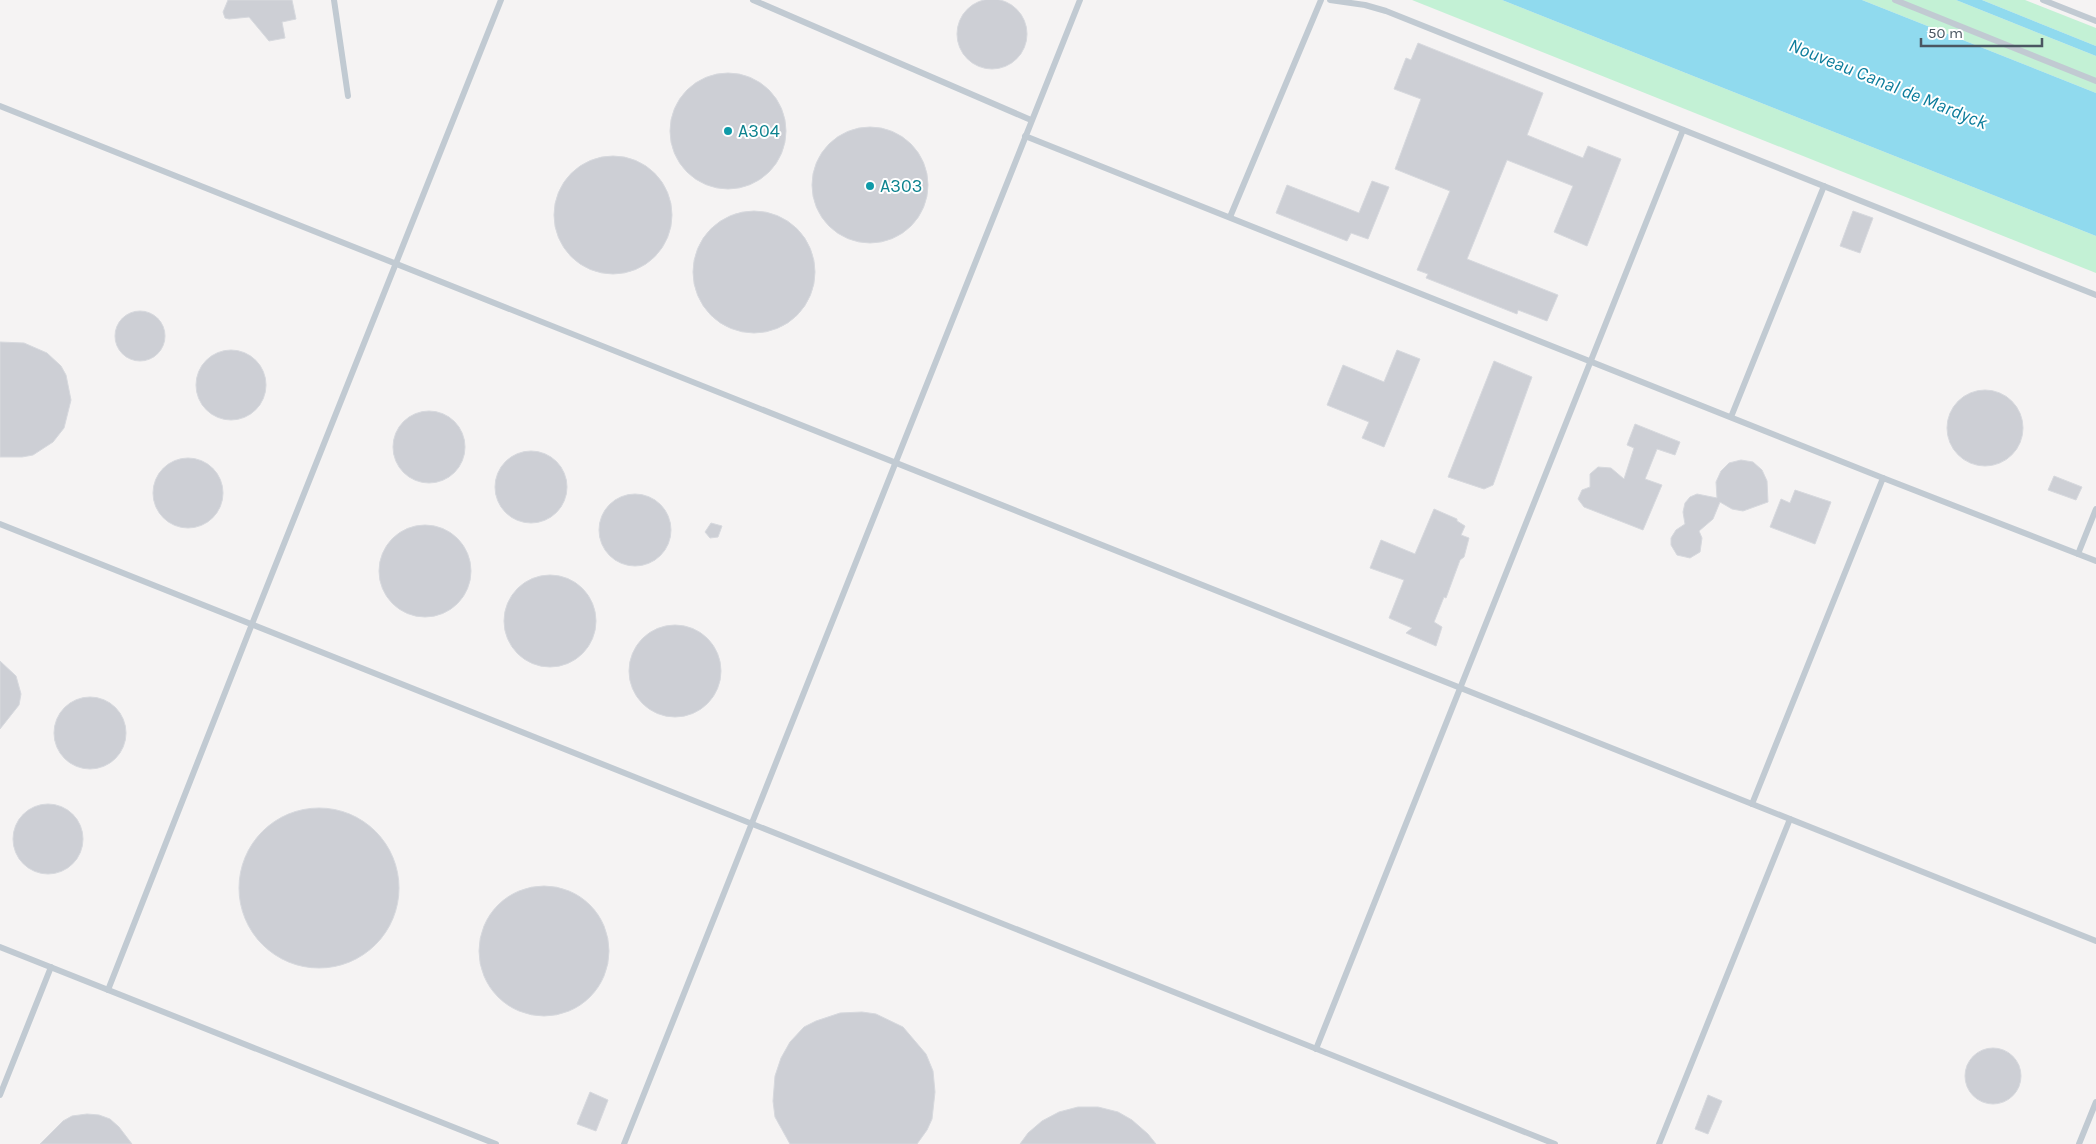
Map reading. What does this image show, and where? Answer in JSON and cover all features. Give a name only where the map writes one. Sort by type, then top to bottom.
[{"type":"lane","points":[[334,0],[348,96]]},
{"type":"lane","points":[[108,990],[501,0]]},
{"type":"lane","points":[[753,0],[1032,120]]},
{"type":"lane","points":[[624,1144],[1080,0]]},
{"type":"lane","points":[[1230,217],[1321,0]]},
{"type":"lane","points":[[1330,0],[1365,5],[1386,11],[2096,295]]},
{"type":"lane","points":[[1895,0],[2096,81]]},
{"type":"lane","points":[[2043,0],[2096,21]]},
{"type":"lane","points":[[0,106],[2096,941]]},
{"type":"lane","points":[[1316,1049],[1683,130]]},
{"type":"lane","points":[[1026,136],[2096,561]]},
{"type":"lane","points":[[1731,417],[1824,186]]},
{"type":"lane","points":[[1752,804],[1883,478]]},
{"type":"lane","points":[[2078,554],[2096,509]]},
{"type":"lane","points":[[0,524],[1316,1049],[1543,1142],[1555,1144]]},
{"type":"lane","points":[[1659,1144],[1790,819]]},
{"type":"lane","points":[[0,947],[496,1144]]},
{"type":"lane","points":[[0,1095],[51,968]]},
{"type":"lane","points":[[2079,1144],[2096,1102]]},
{"type":"green space","points":[[1412,0],[1502,0],[2096,236],[2096,273]]},
{"type":"green space","points":[[1862,0],[1956,0],[2096,56],[2096,93]]},
{"type":"green space","points":[[1982,0],[2025,0],[2096,28],[2096,46]]},
{"type":"water","name":"Nouveau Canal de Mardyck","points":[[1502,0],[1862,0],[2096,93],[2096,236]]},
{"type":"water","points":[[1956,0],[1982,0],[2096,46],[2096,56]]},
{"type":"building","points":[[992,-1],[1005,2],[1017,9],[1024,21],[1027,34],[1024,47],[1017,59],[1005,66],[992,69],[979,66],[967,59],[960,47],[957,34],[960,21],[967,9],[979,2]]},
{"type":"building","points":[[228,0],[292,0],[296,19],[282,22],[285,38],[269,41],[249,17],[225,18],[223,12]]},
{"type":"building","points":[[1418,43],[1543,93],[1527,135],[1583,158],[1588,146],[1621,159],[1587,246],[1554,232],[1573,186],[1507,160],[1467,259],[1558,295],[1547,321],[1518,310],[1517,314],[1426,278],[1428,274],[1417,270],[1450,191],[1395,169],[1421,99],[1394,89],[1406,58],[1411,60]]},
{"type":"building","name":"A304","points":[[728,73],[750,78],[769,90],[781,109],[786,131],[781,153],[769,172],[750,184],[728,189],[706,184],[687,172],[675,153],[670,131],[675,109],[687,90],[706,78]]},
{"type":"building","name":"A303","points":[[870,127],[892,131],[911,144],[924,163],[928,185],[924,207],[911,226],[892,239],[870,243],[848,239],[829,226],[816,207],[812,185],[816,163],[829,144],[848,131]]},
{"type":"building","points":[[613,156],[636,160],[655,173],[668,192],[672,215],[668,238],[655,257],[636,270],[613,274],[590,270],[571,257],[558,238],[554,215],[558,192],[571,173],[590,160]]},
{"type":"building","points":[[1372,181],[1389,187],[1368,239],[1351,233],[1347,241],[1276,213],[1287,185],[1359,213]]},
{"type":"building","points":[[754,211],[766,212],[777,216],[797,229],[810,249],[814,260],[814,284],[810,295],[797,315],[777,328],[766,332],[754,333],[742,332],[731,328],[711,315],[698,295],[694,284],[693,272],[694,260],[698,249],[711,229],[731,216],[742,212]]},
{"type":"building","points":[[1853,211],[1873,218],[1860,253],[1840,246]]},
{"type":"building","points":[[135,311],[145,311],[158,318],[165,331],[165,341],[158,354],[145,361],[135,361],[126,357],[119,350],[115,341],[115,331],[119,322],[126,315]]},
{"type":"building","points":[[0,342],[24,343],[47,353],[61,366],[66,375],[71,400],[64,428],[53,442],[33,455],[0,457]]},
{"type":"building","points":[[231,350],[244,353],[256,360],[263,372],[266,385],[263,398],[256,410],[244,417],[231,420],[218,417],[206,410],[199,398],[196,385],[199,372],[206,360],[218,353]]},
{"type":"building","points":[[1397,350],[1420,359],[1384,447],[1362,438],[1369,422],[1327,405],[1343,365],[1384,382]]},
{"type":"building","points":[[1494,361],[1532,377],[1493,485],[1484,489],[1448,477]]},
{"type":"building","points":[[1985,390],[1999,393],[2012,401],[2020,414],[2023,428],[2020,442],[2012,455],[1999,463],[1985,466],[1971,463],[1958,455],[1950,442],[1947,428],[1950,414],[1958,401],[1971,393]]},
{"type":"building","points":[[429,411],[449,417],[459,427],[465,447],[459,467],[449,477],[429,483],[409,477],[399,467],[393,447],[399,427],[409,417]]},
{"type":"building","points":[[1635,424],[1680,442],[1675,455],[1657,449],[1645,479],[1662,485],[1643,530],[1584,507],[1578,499],[1582,490],[1590,487],[1590,474],[1598,467],[1611,468],[1624,479],[1634,448],[1627,445]]},
{"type":"building","points":[[531,451],[551,457],[561,467],[567,487],[561,507],[551,517],[531,523],[511,517],[501,507],[495,487],[501,467],[511,457]]},
{"type":"building","points":[[195,458],[208,464],[217,473],[221,479],[223,493],[221,507],[213,518],[202,526],[181,528],[174,526],[163,518],[155,507],[153,486],[155,479],[163,468],[174,460]]},
{"type":"building","points":[[1741,460],[1753,462],[1762,470],[1767,481],[1768,502],[1743,511],[1732,509],[1720,502],[1713,519],[1699,531],[1702,538],[1700,552],[1690,558],[1677,555],[1671,545],[1671,538],[1676,530],[1685,524],[1683,512],[1685,503],[1690,497],[1697,494],[1717,498],[1716,482],[1721,471],[1729,463]]},
{"type":"building","points":[[2054,476],[2082,487],[2076,500],[2048,490]]},
{"type":"building","points":[[1795,490],[1831,502],[1815,544],[1770,527],[1781,499],[1790,503]]},
{"type":"building","points":[[635,494],[655,500],[665,510],[671,530],[665,550],[655,560],[635,566],[615,560],[605,550],[599,530],[605,510],[615,500]]},
{"type":"building","points":[[1434,509],[1457,519],[1457,521],[1465,526],[1461,535],[1469,538],[1464,557],[1460,560],[1446,598],[1444,597],[1434,622],[1442,627],[1436,646],[1406,633],[1412,628],[1389,618],[1404,580],[1370,568],[1381,540],[1415,554]]},
{"type":"building","points":[[711,523],[722,526],[718,537],[710,538],[705,532]]},
{"type":"building","points":[[425,525],[442,529],[457,539],[467,554],[471,571],[467,588],[457,603],[442,613],[425,617],[408,613],[393,603],[383,588],[379,571],[383,554],[393,539],[408,529]]},
{"type":"building","points":[[550,575],[568,579],[582,589],[592,603],[596,621],[592,639],[582,653],[568,663],[550,667],[532,663],[518,653],[508,639],[504,621],[508,603],[518,589],[532,579]]},
{"type":"building","points":[[675,625],[693,629],[707,639],[717,653],[721,671],[717,689],[707,703],[693,713],[675,717],[657,713],[643,703],[633,689],[629,671],[633,653],[643,639],[657,629]]},
{"type":"building","points":[[0,661],[16,676],[21,694],[19,705],[0,729]]},
{"type":"building","points":[[90,697],[110,703],[120,713],[126,733],[120,753],[110,763],[90,769],[70,763],[60,753],[54,733],[60,713],[70,703]]},
{"type":"building","points":[[55,804],[68,810],[77,819],[81,825],[83,839],[81,853],[73,864],[62,872],[41,874],[34,872],[23,864],[15,853],[13,832],[15,825],[23,814],[34,806]]},
{"type":"building","points":[[311,808],[327,808],[357,817],[376,831],[393,857],[398,872],[398,904],[393,919],[376,945],[357,959],[342,965],[327,968],[311,968],[281,959],[257,939],[248,926],[242,911],[239,896],[239,880],[248,850],[268,826],[281,817],[296,811]]},
{"type":"building","points":[[544,886],[557,887],[569,891],[590,905],[604,926],[608,938],[608,964],[604,976],[590,997],[569,1011],[557,1015],[544,1016],[531,1015],[519,1011],[498,997],[484,976],[480,964],[479,951],[480,938],[484,926],[498,905],[519,891],[531,887]]},
{"type":"building","points":[[862,1012],[876,1014],[903,1027],[926,1054],[933,1071],[935,1092],[932,1119],[927,1130],[917,1144],[790,1144],[775,1117],[773,1101],[775,1076],[781,1058],[790,1042],[804,1027],[840,1013]]},
{"type":"building","points":[[1988,1048],[1998,1048],[2013,1056],[2019,1065],[2021,1076],[2019,1087],[2013,1096],[1998,1104],[1988,1104],[1977,1099],[1970,1092],[1965,1081],[1965,1071],[1970,1060],[1977,1053]]},
{"type":"building","points":[[590,1092],[608,1100],[596,1131],[577,1124]]},
{"type":"building","points":[[1708,1095],[1722,1101],[1708,1134],[1695,1129]]},
{"type":"building","points":[[1078,1107],[1098,1107],[1118,1112],[1132,1120],[1156,1144],[1020,1144],[1028,1133],[1042,1121],[1059,1112]]},
{"type":"building","points":[[99,1115],[110,1119],[132,1144],[40,1144],[63,1121],[72,1116]]},
{"type":"place","name":"A304","points":[[728,131]]},
{"type":"place","name":"A303","points":[[870,186]]}]
